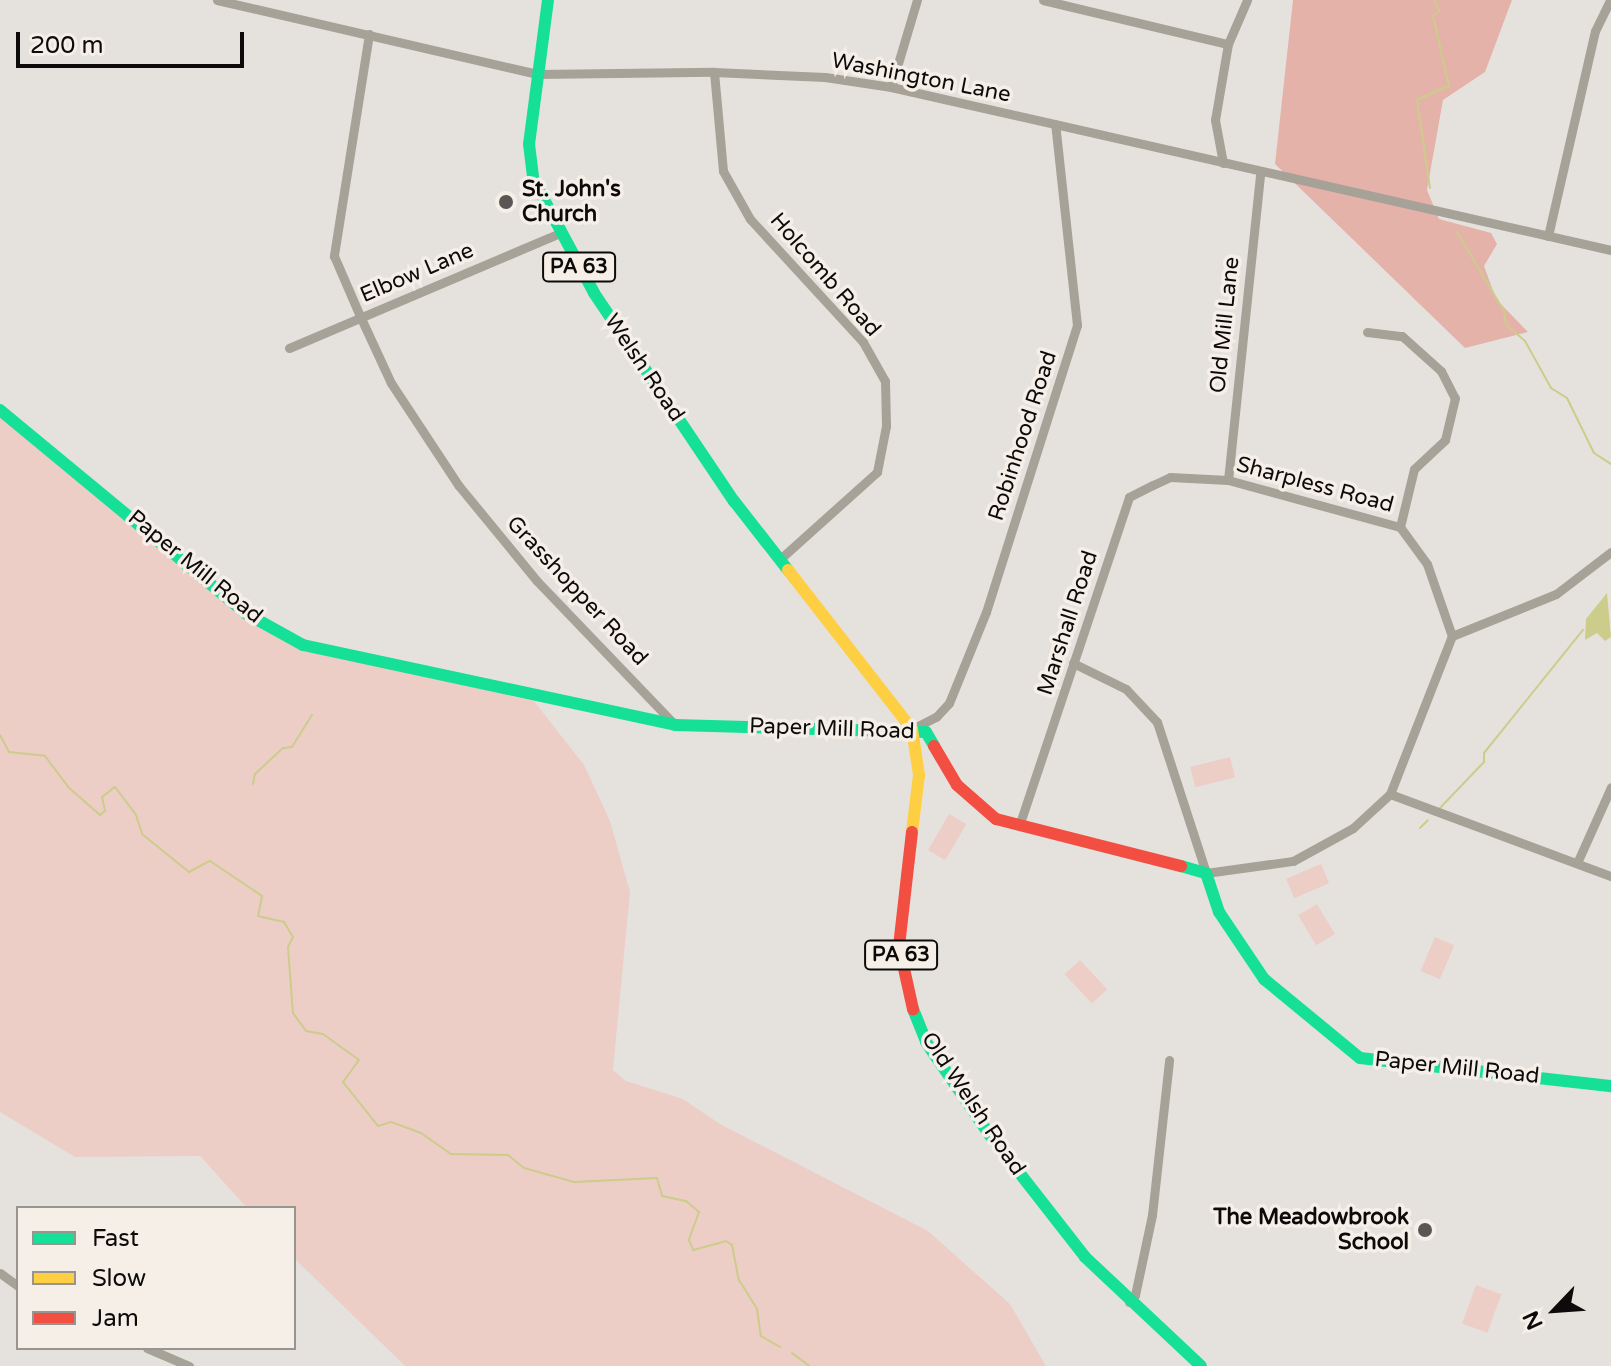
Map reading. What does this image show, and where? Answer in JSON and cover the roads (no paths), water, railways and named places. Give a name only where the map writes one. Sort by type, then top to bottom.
[{"type":"street","name":"Washington Lane","points":[[217,0],[538,74],[714,72],[825,77],[891,87],[1260,173],[1611,250]]},
{"type":"street","name":"Welsh Road","points":[[548,0],[529,144],[533,179],[606,313],[734,501]]},
{"type":"street","points":[[891,87],[917,0]]},
{"type":"street","points":[[1043,0],[1228,44]]},
{"type":"street","points":[[1223,163],[1215,120],[1228,44],[1247,0]]},
{"type":"street","points":[[1548,236],[1595,31],[1610,0]]},
{"type":"street","name":"Grasshopper Road","points":[[369,34],[334,256],[360,316],[391,383],[459,486],[537,581],[675,725]]},
{"type":"street","name":"Holcomb Road","points":[[714,72],[723,171],[750,219],[863,342],[885,381],[886,426],[877,472],[780,559]]},
{"type":"street","name":"Robinhood Road","points":[[912,729],[936,717],[949,703],[986,612],[1077,325],[1055,124]]},
{"type":"street","name":"Old Mill Lane","points":[[1228,480],[1260,173]]},
{"type":"street","name":"Elbow Lane","points":[[289,348],[560,233]]},
{"type":"street","points":[[1367,332],[1402,336],[1441,371],[1455,398],[1445,440],[1414,469],[1400,527]]},
{"type":"street","name":"Paper Mill Road","points":[[0,410],[247,614],[303,645],[675,725],[912,729],[926,732],[957,785],[996,819],[1206,873],[1219,912],[1264,979],[1360,1058],[1611,1086]]},
{"type":"street","name":"Sharpless Road","points":[[1194,476],[1228,480],[1400,527],[1427,564],[1452,636]]},
{"type":"street","name":"Marshall Road","points":[[1019,826],[1129,497],[1170,477],[1194,476]]},
{"type":"street","name":"Old Welsh Road","points":[[734,501],[912,729],[919,775],[899,946],[906,993],[926,1042],[989,1134],[1085,1257],[1129,1302],[1201,1366]]},
{"type":"street","points":[[1073,663],[1126,689],[1157,722],[1206,873],[1303,857],[1353,828],[1390,794],[1452,636],[1556,594],[1611,552]]},
{"type":"street","points":[[1577,863],[1611,787]]},
{"type":"street","points":[[1390,794],[1611,876]]},
{"type":"street","points":[[1129,1302],[1135,1295],[1152,1215],[1169,1060]]},
{"type":"street","points":[[152,1350],[189,1366]]},
{"type":"waterway","points":[[1430,188],[1417,100],[1449,86],[1433,16],[1439,11],[1435,0]]},
{"type":"waterway","points":[[1457,232],[1504,311],[1506,325],[1525,341],[1551,388],[1567,398],[1594,453],[1611,464]]},
{"type":"waterway","points":[[1440,808],[1484,762],[1484,753],[1583,630]]},
{"type":"waterway","points":[[253,784],[255,774],[283,748],[292,747],[312,715]]},
{"type":"waterway","points":[[0,735],[9,752],[45,756],[68,787],[100,815],[105,811],[102,797],[115,787],[136,815],[142,834],[189,872],[210,861],[262,896],[258,916],[284,922],[293,937],[288,947],[293,1013],[306,1031],[323,1034],[359,1060],[343,1082],[378,1126],[391,1122],[421,1133],[451,1154],[508,1155],[524,1168],[574,1182],[657,1178],[662,1196],[686,1201],[699,1212],[689,1240],[693,1250],[726,1241],[732,1245],[739,1280],[757,1309],[761,1336],[780,1347]]},
{"type":"waterway","points":[[1420,828],[1428,820]]},
{"type":"waterway","points":[[792,1353],[809,1366]]},
{"type":"place","name":"St. John's Church","points":[[506,202]]},
{"type":"place","name":"The Meadowbrook School","points":[[1425,1230]]}]
